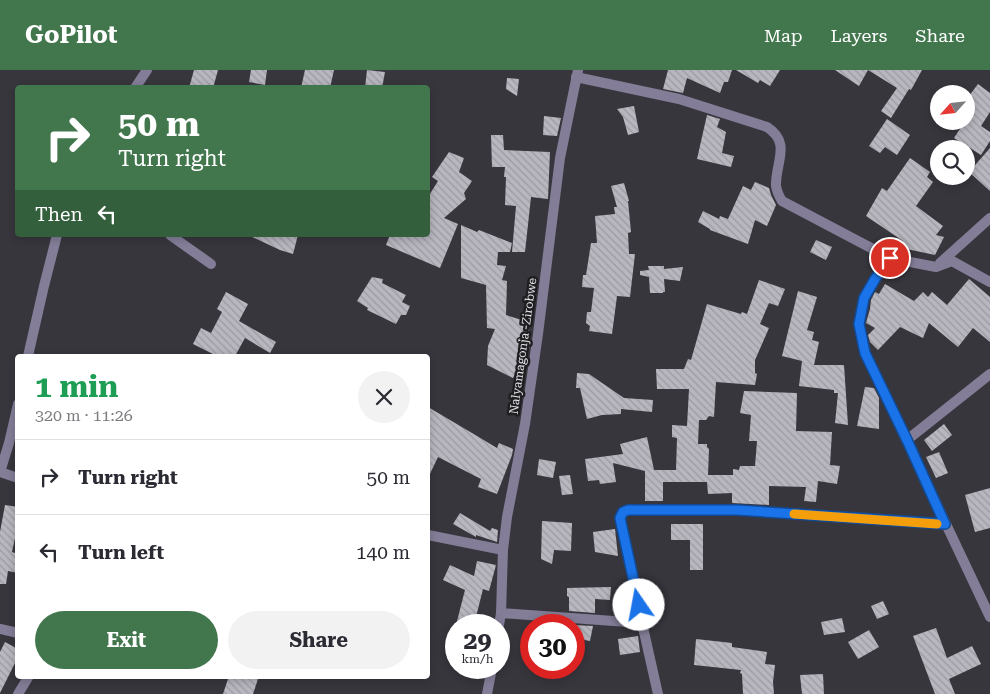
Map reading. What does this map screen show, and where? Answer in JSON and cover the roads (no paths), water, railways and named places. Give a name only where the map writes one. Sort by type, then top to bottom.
[{"type":"street","points":[[137,85],[148,70]]},
{"type":"street","points":[[577,73],[679,100],[767,127],[773,132],[780,143],[781,150],[776,184],[782,201],[890,258],[936,267],[952,261],[990,282]]},
{"type":"street","name":"Nalyamagonja -Zirobwe","points":[[501,612],[503,550],[507,516],[525,424],[533,370],[560,158],[577,73]]},
{"type":"street","points":[[936,267],[990,218]]},
{"type":"street","points":[[28,354],[56,237]]},
{"type":"street","points":[[173,237],[211,264]]},
{"type":"street","points":[[890,258],[864,298],[859,324],[865,353],[990,617]]},
{"type":"street","points":[[907,440],[990,374]]},
{"type":"street","points":[[15,417],[0,472],[15,477]]},
{"type":"street","points":[[658,694],[620,518],[623,512],[628,510],[737,510],[945,524]]},
{"type":"street","points":[[430,535],[503,550]]},
{"type":"street","points":[[501,612],[642,623]]},
{"type":"street","points":[[0,629],[15,632]]},
{"type":"street","points":[[18,694],[27,679]]},
{"type":"street","points":[[487,694],[490,679]]}]
